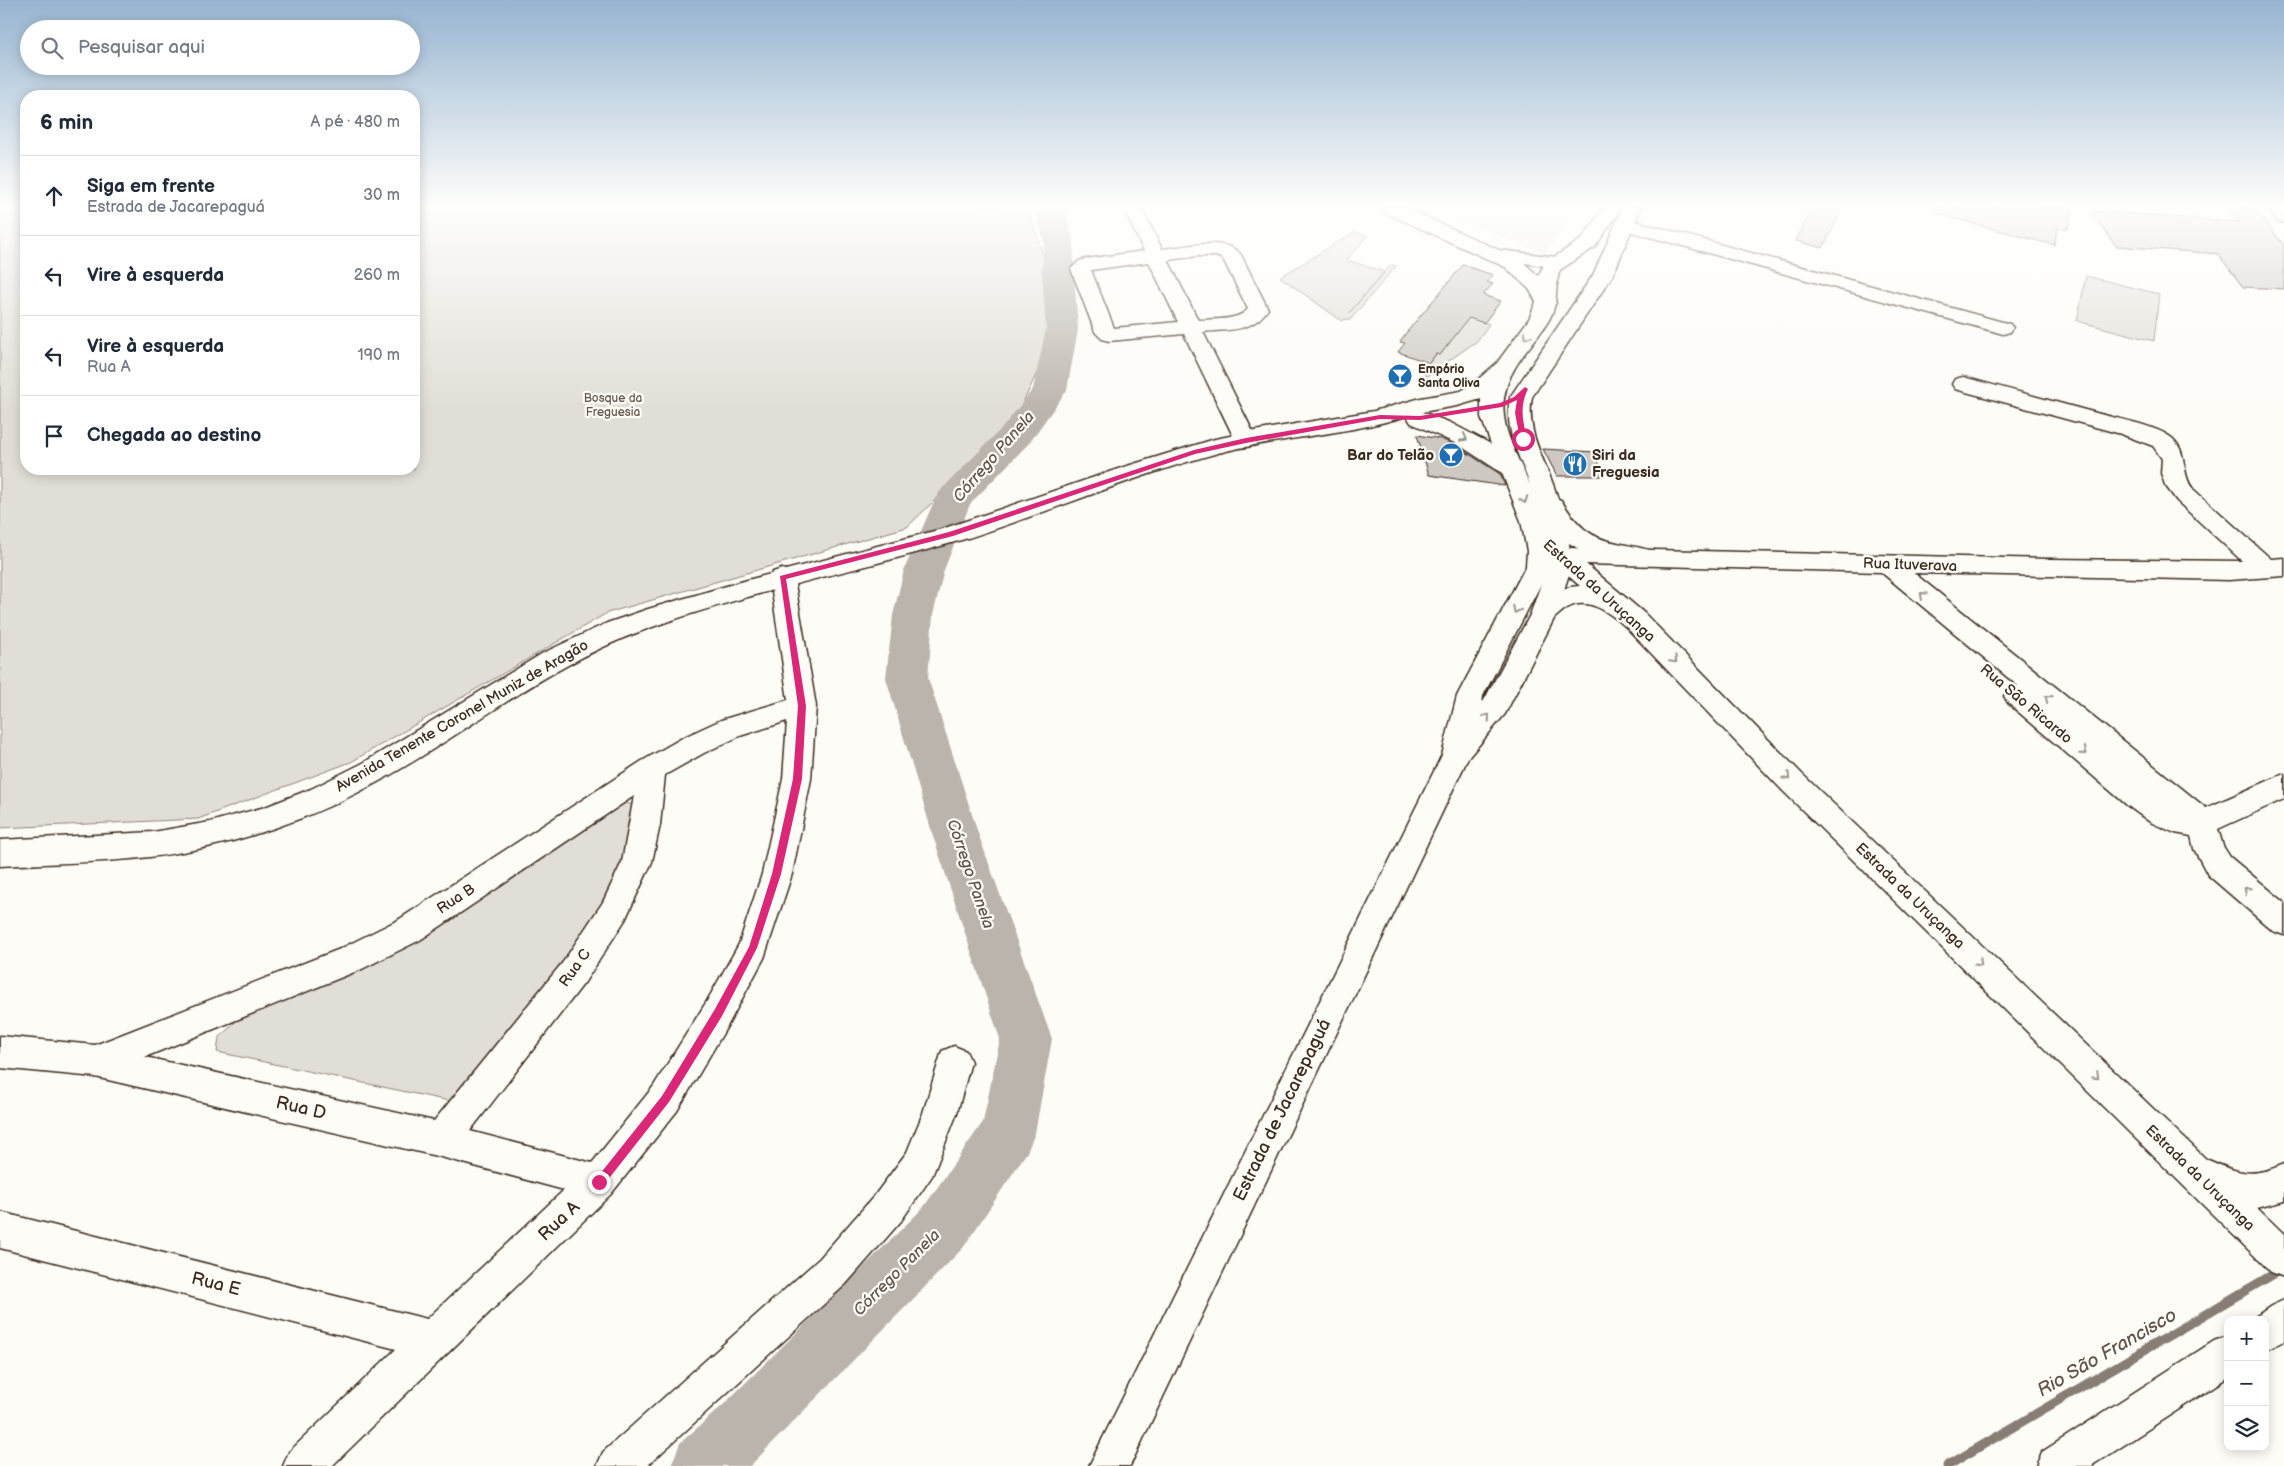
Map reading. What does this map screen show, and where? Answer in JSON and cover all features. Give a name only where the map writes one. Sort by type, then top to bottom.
[{"type":"street","points":[[1083,275],[1105,332],[1109,335],[1244,322],[1253,316],[1258,309],[1241,275]]},
{"type":"street","points":[[1166,275],[1246,440]]},
{"type":"street","points":[[1527,275],[1538,286],[1546,303]]},
{"type":"street","points":[[1512,469],[1491,407],[1498,381],[1506,366],[1526,339],[1546,303],[1549,275]]},
{"type":"street","points":[[1574,317],[1572,301],[1588,275]]},
{"type":"street","name":"Estrada de Jacarepaguá","points":[[1109,1466],[1456,755],[1470,696],[1548,561],[1543,487],[1520,430],[1518,408],[1525,389],[1603,275]]},
{"type":"street","points":[[1828,275],[2003,328]]},
{"type":"street","name":"Avenida Tenente Coronel Muniz de Aragão","points":[[0,853],[150,844],[212,834],[304,806],[376,770],[458,716],[566,652],[613,631],[697,602],[951,534],[1194,452],[1246,440],[1380,417],[1420,405],[1468,396],[1478,391],[1490,378],[1506,366]]},
{"type":"street","points":[[1963,384],[2129,429],[2161,441],[2170,449],[2177,485],[2185,495],[2275,568]]},
{"type":"street","name":"Avenida Tenente Coronel Muniz de Aragão","points":[[1380,417],[1420,418],[1491,407],[1511,402],[1525,389]]},
{"type":"street","points":[[1420,418],[1442,427],[1494,454],[1512,469]]},
{"type":"street","name":"Estrada da Uruçanga","points":[[1512,469],[1535,533],[1548,561],[1577,568],[1627,613],[1792,782],[2275,1251]]},
{"type":"street","points":[[1543,487],[1562,523],[1578,538],[1607,552],[1644,557]]},
{"type":"street","name":"Rua Ituverava","points":[[1548,561],[1577,555],[2229,571],[2275,568]]},
{"type":"street","points":[[1627,613],[1618,595],[1619,577],[1628,565],[1644,557]]},
{"type":"street","name":"Estrada de Jacarepaguá","points":[[1456,755],[1495,707],[1543,615],[1559,568],[1548,561]]},
{"type":"street","name":"Rua São Ricardo","points":[[1859,563],[2160,814],[2182,823],[2202,822]]},
{"type":"street","name":"Rua São Ricardo","points":[[1887,564],[2202,822]]},
{"type":"street","name":"Rua A","points":[[302,1466],[599,1182],[665,1099],[718,1012],[753,948],[777,874],[797,779],[802,706],[782,578]]},
{"type":"street","points":[[1543,615],[1554,603],[1580,594],[1609,602],[1627,613]]},
{"type":"street","name":"Rua B","points":[[94,1061],[351,959],[409,930],[652,769],[694,745],[731,728],[802,706]]},
{"type":"street","name":"Rua C","points":[[441,1140],[574,972],[614,911],[637,862],[645,825],[652,769]]},
{"type":"street","points":[[2284,786],[2216,818],[2202,822],[2209,849],[2219,866],[2284,921]]},
{"type":"street","name":"Rua D","points":[[0,1052],[94,1061],[441,1140],[599,1182]]},
{"type":"street","points":[[617,1466],[833,1271],[888,1208],[920,1164],[940,1114],[954,1062]]},
{"type":"street","points":[[2176,1153],[2204,1176],[2220,1184],[2253,1192],[2276,1186]]},
{"type":"street","points":[[2275,1251],[2261,1227],[2261,1213],[2263,1200],[2276,1186]]},
{"type":"street","name":"Rua E","points":[[0,1230],[433,1339]]},
{"type":"street","points":[[2269,1328],[2284,1319]]},
{"type":"street","points":[[2056,1466],[2224,1358]]},
{"type":"green space","name":"Bosque da Freguesia","points":[[0,275],[20,275],[20,475],[420,475],[420,275],[1048,275],[1050,345],[1012,426],[907,527],[607,613],[351,762],[198,819],[0,828]]},
{"type":"green space","points":[[1283,275],[1381,275],[1349,313],[1382,275],[1388,275],[1350,320],[1345,319],[1342,321],[1280,277]]},
{"type":"green space","points":[[2086,276],[2159,294],[2154,341],[2077,321]]},
{"type":"green space","points":[[1467,317],[1489,324],[1477,341],[1424,378],[1429,363]]},
{"type":"green space","points":[[625,802],[640,808],[644,817],[592,938],[454,1102],[217,1052],[219,1038],[236,1021],[407,943],[609,808]]},
{"type":"shaded area","points":[[772,1400],[722,1466],[693,1466],[702,1459]]},
{"type":"building","points":[[1454,275],[1493,275],[1487,282],[1493,284],[1483,295],[1501,301],[1484,323],[1469,318],[1440,355],[1436,354],[1429,363],[1398,352],[1405,343],[1400,342]]},
{"type":"building","points":[[2234,275],[2284,275],[2284,289],[2243,287]]},
{"type":"building","name":"Bar do Telão","points":[[1417,435],[1441,439],[1458,447],[1500,474],[1505,486],[1429,475]]},
{"type":"building","name":"Siri da Freguesia","points":[[1543,449],[1596,452],[1602,476],[1557,476]]},
{"type":"waterway","name":"Córrego Panela","points":[[703,1466],[743,1429],[943,1228],[1008,1133],[1026,1039],[956,836],[907,678],[913,615],[924,570],[954,499],[1016,435],[1050,390],[1062,329],[1058,275]]},
{"type":"waterway","name":"Rio São Francisco","points":[[1947,1466],[2284,1268]]},
{"type":"place","name":"Empório Santa Oliva","points":[[1400,376]]},
{"type":"place","name":"Bar do Telão","points":[[1451,455]]},
{"type":"place","name":"Siri da Freguesia","points":[[1575,464]]},
{"type":"route","points":[[599,1182],[665,1099],[718,1012],[753,948],[777,874],[797,779],[802,706],[782,578],[951,534],[1194,452],[1246,440],[1380,417],[1420,418],[1502,405],[1511,402],[1525,389],[1518,408],[1520,430],[1523,439]]}]
